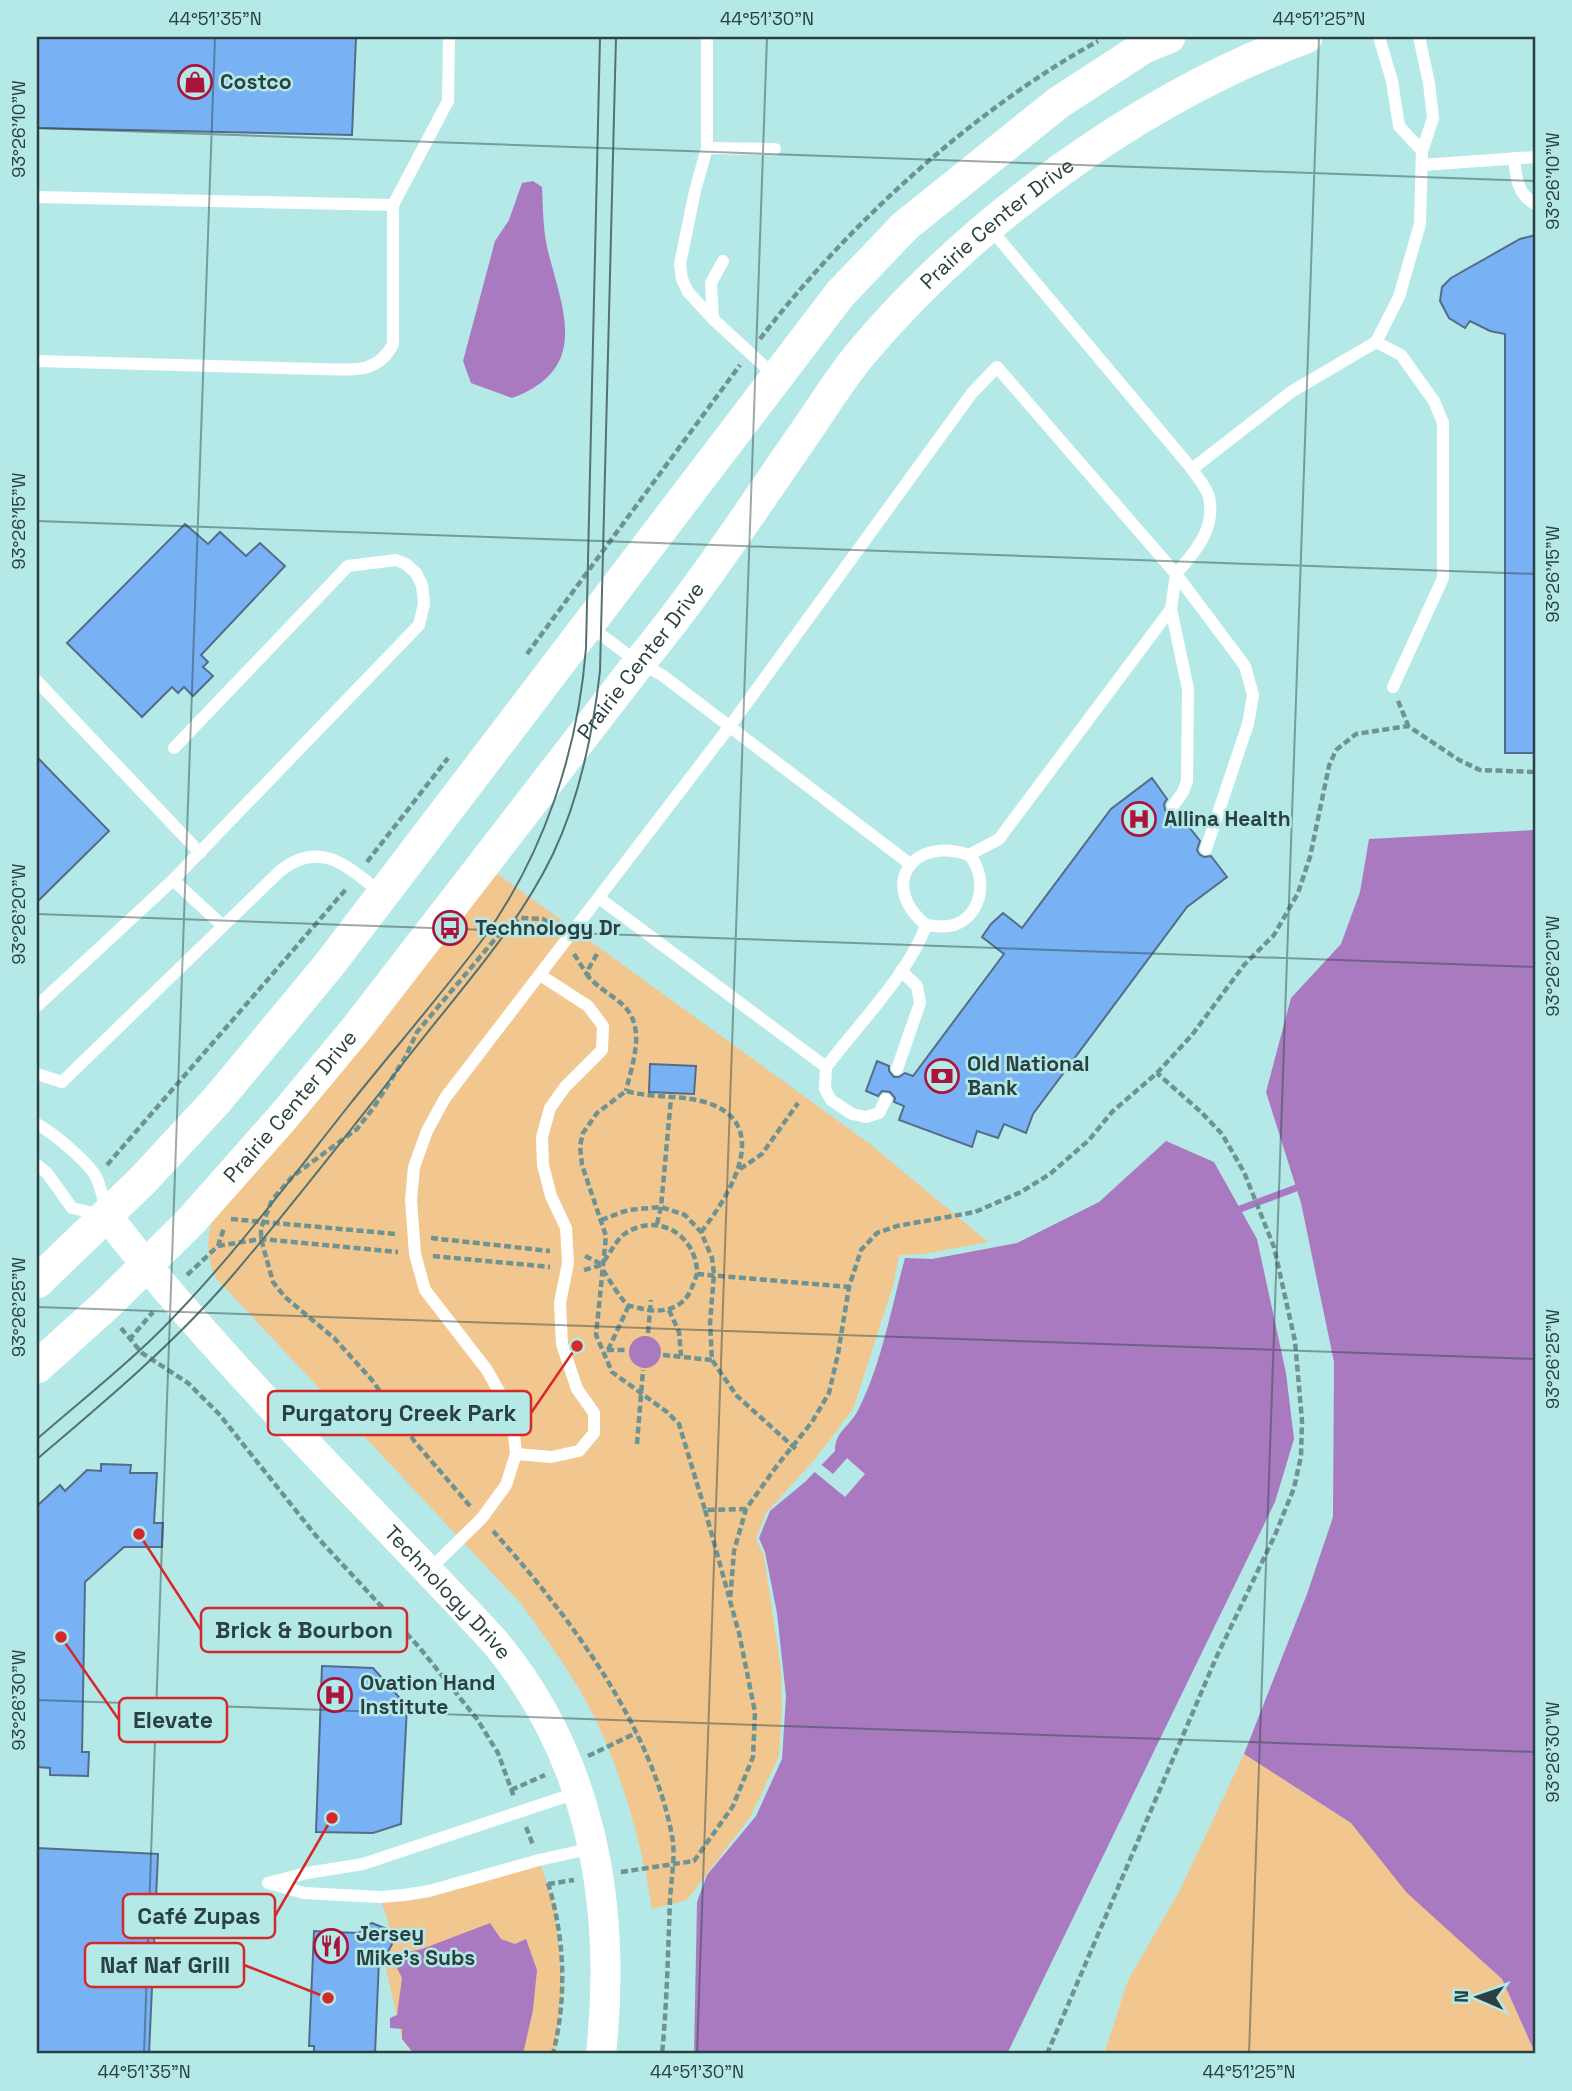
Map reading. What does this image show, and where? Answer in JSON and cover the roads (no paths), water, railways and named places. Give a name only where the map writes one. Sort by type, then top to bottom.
[{"type":"main road","points":[[37,1282],[143,1180],[268,1040],[383,895],[840,294],[905,226],[1058,103],[1144,47],[1168,37]]},
{"type":"main road","name":"Prairie Center Drive","points":[[37,1367],[191,1221],[357,1028],[678,616],[857,358],[919,292],[988,227],[1082,155],[1160,106],[1203,83],[1306,37]]},
{"type":"street","name":"Technology Drive","points":[[107,1216],[146,1266],[239,1371],[515,1667],[554,1733],[579,1792],[599,1875],[607,1973],[601,2054]]},
{"type":"lane","points":[[37,361],[318,369],[363,369],[377,364],[387,356],[393,344],[393,205],[447,101],[449,37]]},
{"type":"lane","points":[[1380,37],[1392,81],[1399,126],[1422,158]]},
{"type":"lane","points":[[1192,469],[1291,392],[1376,342],[1399,297],[1420,224],[1422,158],[1433,118],[1419,37]]},
{"type":"lane","points":[[707,39],[707,148],[680,264],[682,279],[688,292],[713,319],[777,377]]},
{"type":"lane","points":[[707,148],[775,149]]},
{"type":"lane","points":[[1422,158],[1535,157]]},
{"type":"lane","points":[[1514,158],[1517,183],[1521,192],[1535,204]]},
{"type":"lane","points":[[37,197],[393,205]]},
{"type":"lane","points":[[988,227],[1192,469],[1209,496],[1209,525],[1198,549],[1176,574],[1171,609],[1188,689],[1187,781],[1173,806]]},
{"type":"lane","points":[[713,319],[711,283],[723,261]]},
{"type":"lane","points":[[1376,342],[1401,355],[1434,401],[1443,423],[1443,578],[1393,687]]},
{"type":"lane","points":[[428,1571],[482,1518],[506,1485],[516,1454],[512,1415],[487,1370],[425,1290],[415,1254],[411,1200],[414,1167],[427,1131],[445,1098],[730,726],[972,393],[997,367],[1176,574],[1245,666],[1253,695],[1248,724],[1206,849]]},
{"type":"lane","points":[[37,1006],[200,853],[418,625],[424,604],[422,585],[416,573],[396,561],[348,566],[174,748]]},
{"type":"lane","points":[[969,855],[999,839],[1171,609]]},
{"type":"lane","points":[[588,625],[639,663],[662,675],[910,864]]},
{"type":"lane","points":[[37,681],[200,853]]},
{"type":"lane","points":[[928,851],[956,851],[969,855],[976,863],[981,888],[972,912],[954,925],[926,925],[914,915],[903,890],[904,877],[910,864],[928,851]]},
{"type":"lane","points":[[37,1074],[62,1082],[280,871],[300,858],[322,856],[335,860],[383,895]]},
{"type":"lane","points":[[173,880],[223,926]]},
{"type":"lane","points":[[599,898],[826,1066]]},
{"type":"lane","points":[[886,1099],[880,1113],[866,1117],[852,1114],[831,1100],[825,1089],[826,1066],[901,971],[919,945],[926,925]]},
{"type":"lane","points":[[897,1069],[920,1003],[917,986],[901,971]]},
{"type":"lane","points":[[516,1454],[551,1457],[579,1451],[594,1433],[594,1413],[577,1389],[562,1344],[560,1303],[568,1263],[566,1228],[551,1196],[543,1165],[542,1137],[550,1108],[565,1087],[602,1050],[603,1026],[588,1006],[540,975]]},
{"type":"lane","points":[[37,1124],[82,1161],[97,1178],[107,1216],[72,1208],[47,1173],[37,1165]]},
{"type":"lane","points":[[579,1792],[363,1864],[306,1873],[268,1883],[304,1893],[392,1896],[429,1891],[539,1860],[594,1848]]},
{"type":"waterway","points":[[1240,1209],[1296,1188]]},
{"type":"tram line","points":[[37,1439],[145,1345],[235,1249],[483,939],[505,906],[540,837],[566,763],[582,687],[586,648],[600,37]]},
{"type":"tram line","points":[[37,1459],[159,1352],[250,1255],[488,957],[539,881],[571,810],[594,718],[600,671],[616,37]]},
{"type":"place","name":"Costco","points":[[195,82]]},
{"type":"place","name":"Allina Health","points":[[1139,819]]},
{"type":"place","name":"Technology Dr","points":[[450,928]]},
{"type":"place","name":"Old National Bank","points":[[942,1076]]},
{"type":"place","name":"Purgatory Creek Park","points":[[577,1346]]},
{"type":"place","name":"Brick & Bourbon","points":[[139,1534]]},
{"type":"place","name":"Elevate","points":[[61,1637]]},
{"type":"place","name":"Ovation Hand Institute","points":[[335,1695]]},
{"type":"place","name":"Café Zupas","points":[[332,1818]]},
{"type":"place","name":"Jersey Mike's Subs","points":[[331,1946]]},
{"type":"place","name":"Naf Naf Grill","points":[[328,1998]]}]
